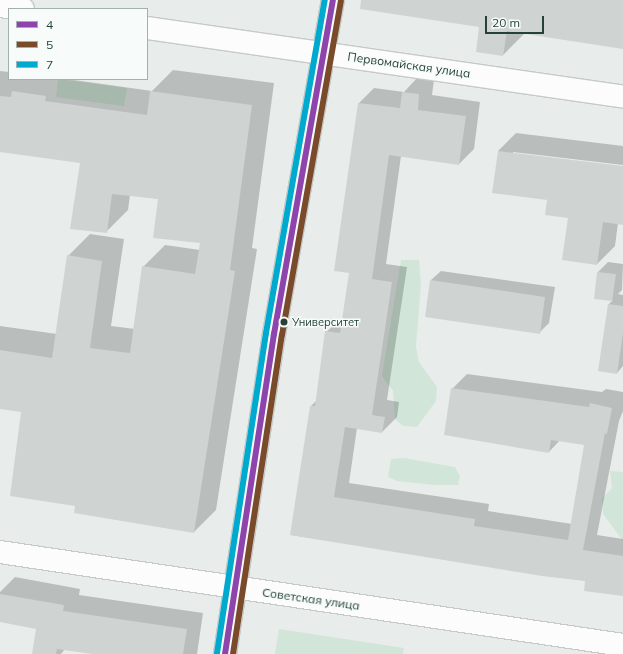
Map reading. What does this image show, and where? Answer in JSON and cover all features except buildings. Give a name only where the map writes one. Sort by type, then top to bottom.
[{"type":"main road","points":[[225,654],[274,334],[333,0]]},
{"type":"main road","points":[[0,6],[15,8]]},
{"type":"main road","name":"Первомайская улица","points":[[148,28],[623,97]]},
{"type":"main road","name":"Советская улица","points":[[0,552],[235,588],[623,644]]},
{"type":"green space","points":[[58,80],[127,88],[124,106],[56,97]]},
{"type":"green space","points":[[401,260],[419,260],[421,284],[416,347],[419,362],[437,387],[436,401],[417,427],[403,426],[395,419],[393,391],[382,376]]},
{"type":"green space","points":[[404,458],[455,467],[460,476],[458,485],[434,485],[397,481],[388,477],[391,459]]},
{"type":"green space","points":[[610,471],[623,472],[623,541],[603,514],[602,498],[612,488]]},
{"type":"green space","points":[[279,629],[404,648],[403,654],[275,654]]},
{"type":"transit line","name":"7","points":[[217,653],[266,333],[325,0]]},
{"type":"transit line","name":"4","points":[[225,654],[274,334],[333,0]]},
{"type":"transit line","name":"5","points":[[233,654],[282,335],[341,1]]},
{"type":"place","name":"Университет","points":[[284,322]]}]
